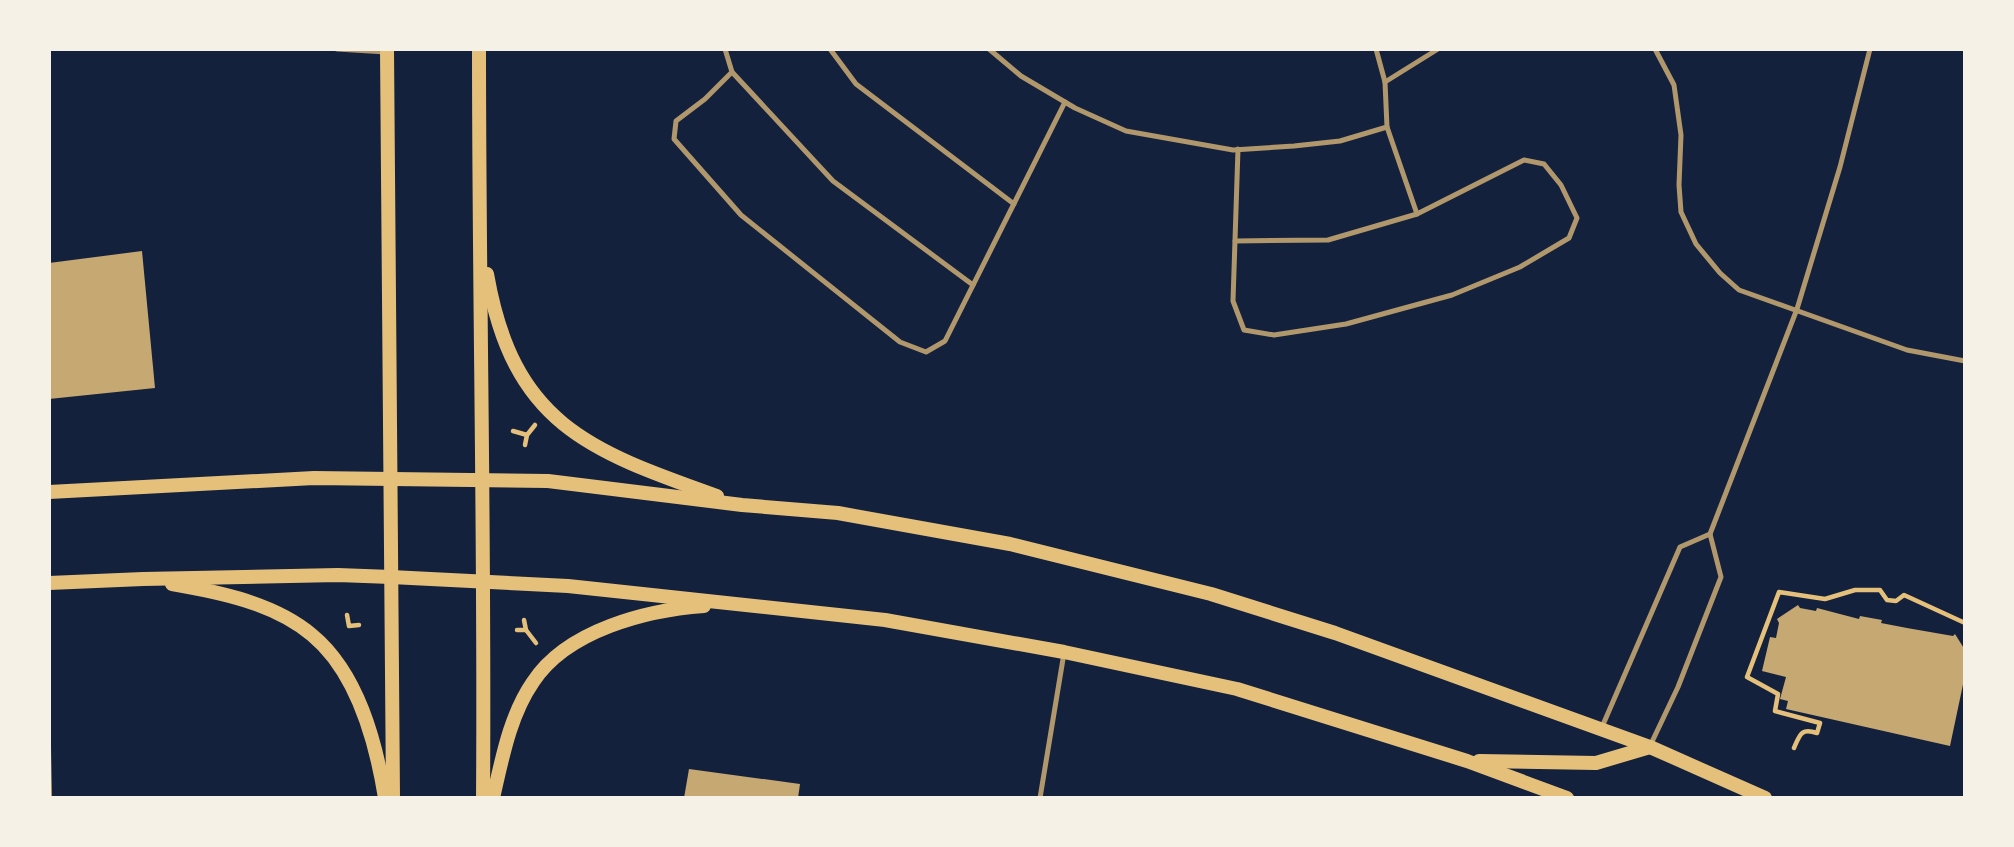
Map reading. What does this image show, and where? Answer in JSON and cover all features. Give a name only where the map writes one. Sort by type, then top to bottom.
[{"type":"main road","points":[[479,49],[485,582],[482,798]]},
{"type":"main road","points":[[387,50],[393,798]]},
{"type":"main road","points":[[480,235],[491,300],[501,336],[521,377],[540,402],[578,436],[604,451],[742,505]]},
{"type":"main road","points":[[49,492],[314,478],[482,479],[548,481],[742,505],[838,513],[1010,544],[1211,594],[1335,633],[1650,747],[1765,798]]},
{"type":"main road","points":[[49,583],[329,575],[391,577],[568,586],[886,620],[1064,652],[1237,689],[1467,761],[1567,798]]},
{"type":"main road","points":[[143,579],[259,606],[300,626],[318,640],[335,659],[355,693],[369,733],[385,798]]},
{"type":"main road","points":[[493,798],[511,727],[531,683],[551,660],[597,632],[644,615],[697,607],[744,604]]},
{"type":"main road","points":[[1467,761],[1596,763],[1650,747]]},
{"type":"lane","points":[[337,49],[387,50]]},
{"type":"lane","points":[[725,49],[732,72],[833,181],[973,285]]},
{"type":"lane","points":[[830,49],[856,84],[1014,204]]},
{"type":"lane","points":[[989,49],[1021,76],[1065,102],[1126,131],[1238,149],[1340,141],[1387,127]]},
{"type":"lane","points":[[1376,49],[1385,82],[1387,127],[1417,214]]},
{"type":"lane","points":[[1385,82],[1438,49]]},
{"type":"lane","points":[[1655,49],[1674,85],[1681,135],[1681,212],[1696,244],[1720,273],[1739,290],[1907,350],[1965,361]]},
{"type":"lane","points":[[1650,747],[1678,687],[1721,577],[1710,534],[1797,309],[1840,167],[1870,49]]},
{"type":"lane","points":[[732,72],[705,99],[676,121],[674,139],[741,215],[900,342],[926,352],[945,341],[1065,102]]},
{"type":"lane","points":[[1235,241],[1328,240],[1417,214],[1524,160],[1544,164],[1561,186],[1577,218],[1569,238],[1520,267],[1452,295],[1346,324],[1274,335],[1244,330],[1233,302],[1238,149]]},
{"type":"lane","points":[[1601,730],[1680,547],[1710,534]]},
{"type":"lane","points":[[1040,798],[1064,652]]},
{"type":"path","points":[[525,445],[527,435],[536,425]]},
{"type":"path","points":[[513,432],[527,435]]},
{"type":"path","points":[[1794,748],[1804,732],[1808,730],[1817,733],[1820,723],[1775,710],[1778,694],[1747,677],[1779,592],[1825,599],[1855,590],[1880,590],[1887,600],[1896,601],[1905,595],[1965,623]]},
{"type":"path","points":[[346,615],[349,626],[359,625]]},
{"type":"path","points":[[524,620],[526,630],[542,651]]},
{"type":"path","points":[[517,630],[526,630]]},
{"type":"building","points":[[142,251],[155,388],[49,399],[49,263]]},
{"type":"building","points":[[1798,605],[1800,608],[1816,611],[1817,608],[1859,619],[1860,616],[1882,620],[1881,623],[1907,628],[1953,636],[1955,634],[1965,650],[1965,675],[1950,746],[1786,709],[1788,701],[1780,699],[1786,677],[1762,671],[1770,637],[1776,638],[1779,623],[1777,619]]},
{"type":"building","points":[[51,747],[52,798],[49,798],[49,748]]},
{"type":"building","points":[[689,769],[800,784],[798,798],[684,798]]}]
